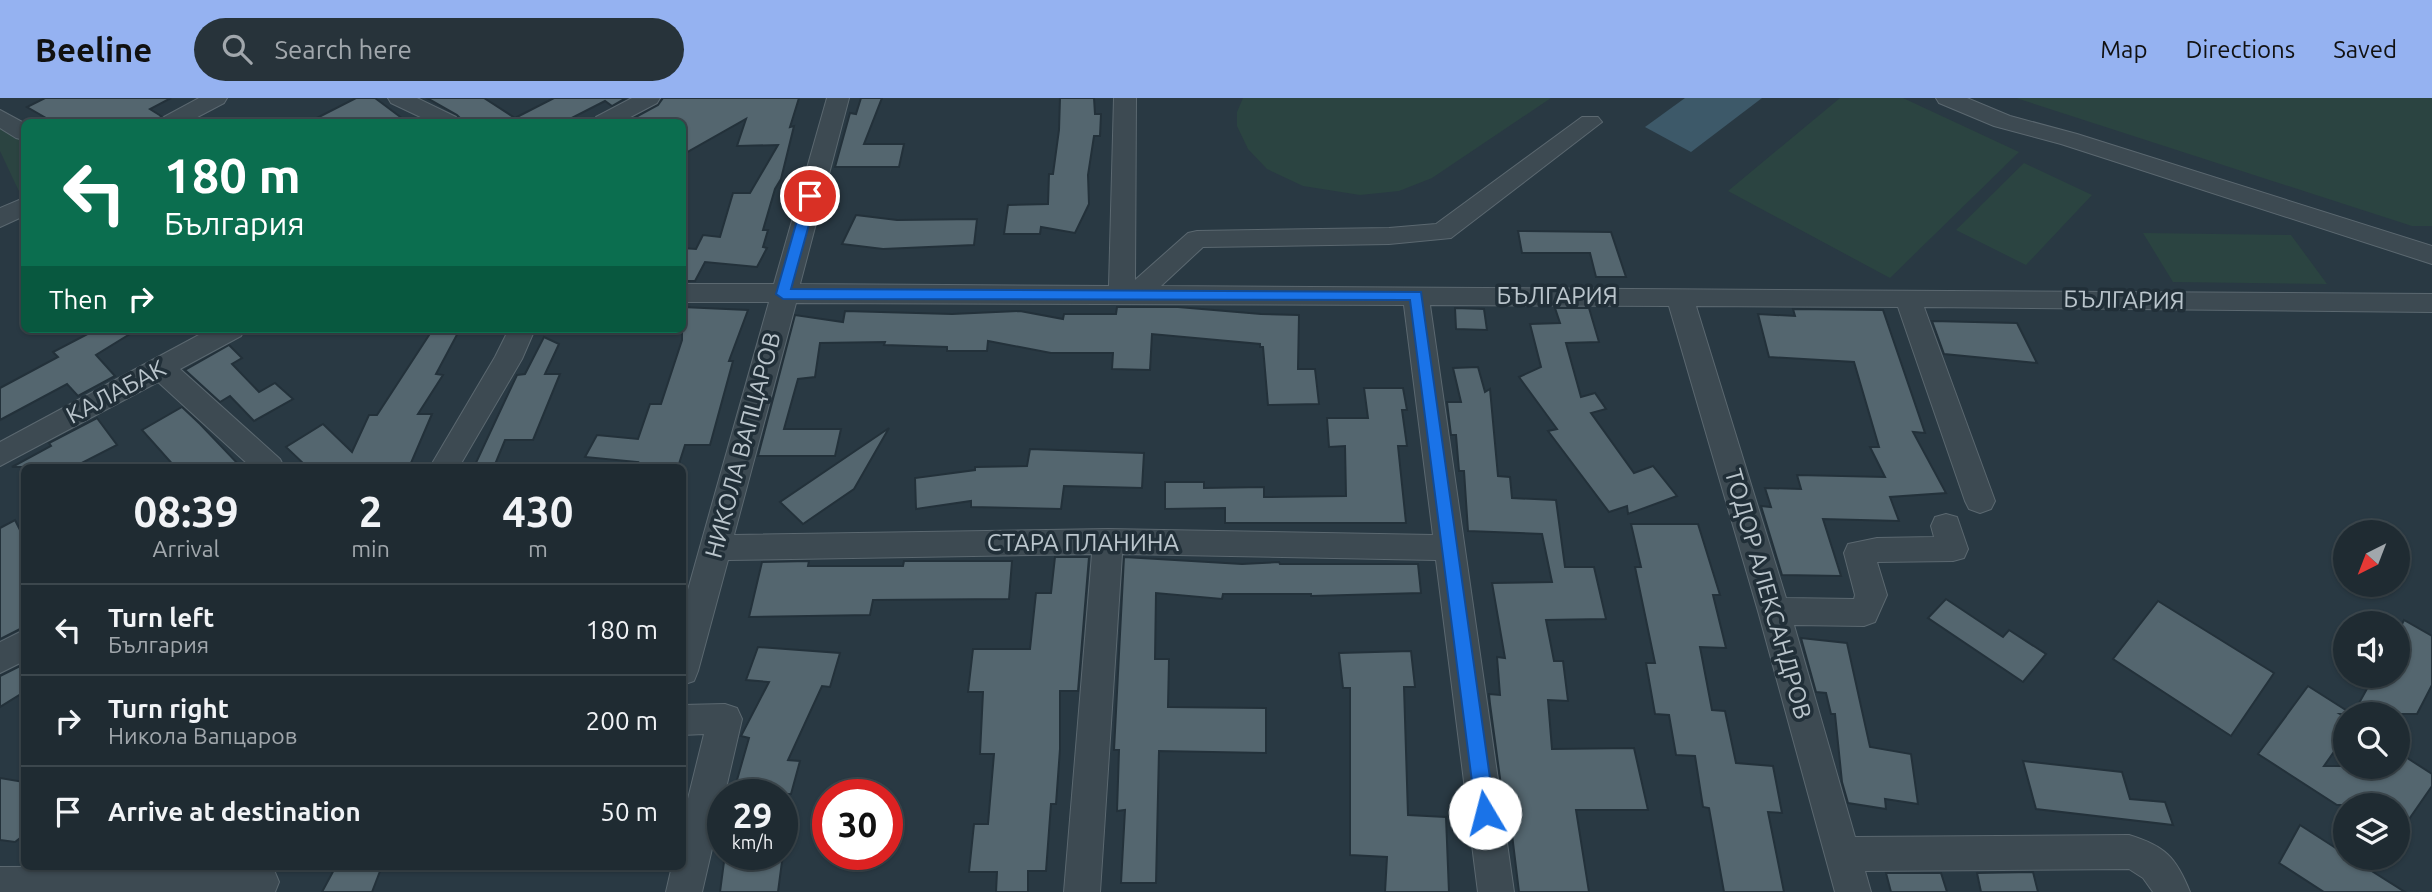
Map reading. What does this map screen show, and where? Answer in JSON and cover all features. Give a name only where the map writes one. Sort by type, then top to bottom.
[{"type":"street","points":[[178,119],[216,98]]},
{"type":"street","points":[[398,98],[442,119]]},
{"type":"street","points":[[610,119],[649,98]]},
{"type":"street","name":"НИКОЛА ВАПЦАРОВ","points":[[686,656],[838,98]]},
{"type":"street","points":[[1125,98],[1128,295]]},
{"type":"street","points":[[1947,98],[2027,129],[2069,139],[2432,255]]},
{"type":"street","points":[[0,117],[21,131]]},
{"type":"street","points":[[1128,295],[1197,239],[1389,236],[1442,232],[1590,122]]},
{"type":"street","points":[[0,219],[21,208]]},
{"type":"street","name":"БЪЛГАРИЯ","points":[[686,293],[2432,303]]},
{"type":"street","points":[[1416,296],[1496,892]]},
{"type":"street","name":"ТОДОР АЛЕКСАНДРОВ","points":[[1680,297],[1774,611],[1853,892]]},
{"type":"street","points":[[1908,299],[1980,500]]},
{"type":"street","name":"КАЛАБАК","points":[[0,455],[225,333]]},
{"type":"street","points":[[446,464],[508,359],[520,333]]},
{"type":"street","points":[[161,368],[267,464]]},
{"type":"street","points":[[1774,611],[1864,613],[1871,595],[1859,553],[1877,550],[1953,549],[1945,526]]},
{"type":"street","points":[[1082,892],[1108,541]]},
{"type":"street","name":"СТАРА ПЛАНИНА","points":[[715,548],[1108,541],[1450,548]]},
{"type":"street","points":[[0,659],[21,646]]},
{"type":"street","points":[[684,892],[725,719],[686,720]]},
{"type":"street","points":[[1842,854],[2129,852],[2149,858],[2164,875],[2172,892]]},
{"type":"street","points":[[0,885],[132,888],[262,880]]},
{"type":"green space","points":[[1243,98],[1551,98],[1432,178],[1399,191],[1360,195],[1303,186],[1267,169],[1248,149],[1237,126],[1237,112]]},
{"type":"green space","points":[[1840,98],[1903,98],[2019,152],[1890,278],[1728,191]]},
{"type":"green space","points":[[2016,98],[2432,98],[2432,226],[2412,226]]},
{"type":"green space","points":[[0,117],[21,131],[21,196],[0,151]]},
{"type":"green space","points":[[2024,163],[2092,195],[2026,265],[1956,230]]},
{"type":"green space","points":[[2143,233],[2291,235],[2327,284],[2173,282]]},
{"type":"water","points":[[1685,98],[1762,98],[1691,152],[1645,127]]},
{"type":"building","points":[[45,98],[171,98],[150,109],[161,116],[160,119],[48,119],[27,107]]},
{"type":"building","points":[[356,98],[375,98],[403,119],[315,119]]},
{"type":"building","points":[[427,98],[484,98],[515,118],[554,98],[626,98],[612,106],[605,101],[570,119],[461,119]]},
{"type":"building","points":[[663,98],[799,98],[790,127],[794,126],[781,179],[775,189],[763,230],[768,230],[763,247],[767,248],[757,267],[705,262],[695,281],[686,281],[686,248],[696,249],[703,235],[720,237],[733,193],[750,193],[778,145],[737,146],[746,119],[686,153],[686,119],[632,119],[658,105]]},
{"type":"building","points":[[861,98],[882,98],[864,144],[904,144],[899,167],[835,167],[850,113],[856,114]]},
{"type":"building","points":[[1060,98],[1094,98],[1095,114],[1101,114],[1100,136],[1094,136],[1088,175],[1089,204],[1075,233],[1041,227],[1040,234],[1004,234],[1008,205],[1048,204],[1049,174],[1053,174],[1059,130]]},
{"type":"building","points":[[856,215],[897,220],[977,219],[974,245],[883,249],[842,244]]},
{"type":"building","points":[[1518,231],[1611,232],[1626,277],[1596,277],[1590,253],[1522,253]]},
{"type":"building","points":[[686,307],[748,310],[729,361],[733,361],[710,445],[685,445],[679,464],[637,464],[638,462],[585,457],[597,435],[638,439],[650,404],[661,404],[682,333],[686,333]]},
{"type":"building","points":[[1117,307],[1178,307],[1299,315],[1298,369],[1315,369],[1319,404],[1268,405],[1263,347],[1260,347],[1260,344],[1152,334],[1150,370],[1112,369],[1113,353],[1051,353],[988,341],[987,351],[947,351],[947,347],[884,345],[885,342],[820,343],[815,377],[798,379],[784,429],[841,429],[835,456],[758,456],[795,315],[843,322],[845,311],[952,314],[1020,311],[1063,319],[1064,314],[1116,314]]},
{"type":"building","points":[[1455,308],[1484,309],[1487,330],[1456,329]]},
{"type":"building","points":[[1555,308],[1589,308],[1599,342],[1566,343],[1581,397],[1595,393],[1606,409],[1591,413],[1634,473],[1653,466],[1677,496],[1628,514],[1627,506],[1609,512],[1548,431],[1557,429],[1519,377],[1541,367],[1530,324],[1560,323]]},
{"type":"building","points":[[1793,309],[1883,310],[1925,433],[1913,432],[1946,493],[1890,497],[1899,521],[1823,519],[1841,576],[1782,575],[1761,506],[1771,507],[1765,488],[1801,489],[1797,475],[1885,477],[1870,447],[1879,447],[1854,362],[1769,357],[1758,314],[1795,316]]},
{"type":"building","points":[[1932,321],[2017,323],[2037,363],[1944,354]]},
{"type":"building","points":[[89,333],[132,333],[96,355],[115,376],[78,396],[67,384],[0,420],[0,388],[58,357],[53,352]]},
{"type":"building","points":[[430,333],[458,333],[436,374],[443,375],[418,414],[432,414],[411,463],[304,464],[286,447],[323,424],[352,452],[369,415],[377,415]]},
{"type":"building","points":[[544,337],[559,344],[545,374],[560,374],[533,440],[505,440],[495,464],[475,464],[517,375],[525,374]]},
{"type":"building","points":[[229,345],[242,358],[232,364],[259,392],[275,383],[293,399],[254,421],[230,396],[220,402],[185,370]]},
{"type":"building","points":[[1478,367],[1485,392],[1490,389],[1498,476],[1510,477],[1512,498],[1556,500],[1565,567],[1594,567],[1606,619],[1546,620],[1554,661],[1563,661],[1568,701],[1548,700],[1552,749],[1634,748],[1648,810],[1576,810],[1589,892],[1519,892],[1507,793],[1502,793],[1489,694],[1500,695],[1497,657],[1505,658],[1492,583],[1552,582],[1542,534],[1468,531],[1464,471],[1459,471],[1456,435],[1451,435],[1447,402],[1461,402],[1453,368]]},
{"type":"building","points":[[1364,388],[1403,388],[1407,410],[1402,410],[1407,446],[1398,446],[1406,523],[1225,523],[1225,508],[1165,509],[1165,482],[1204,482],[1204,488],[1264,487],[1264,497],[1346,496],[1345,446],[1329,447],[1327,418],[1368,418]]},
{"type":"building","points":[[182,407],[238,464],[172,464],[142,430]]},
{"type":"building","points":[[97,418],[117,445],[80,464],[21,464],[21,467],[12,467],[51,446],[49,443]]},
{"type":"building","points":[[889,428],[854,489],[803,524],[780,502]]},
{"type":"building","points":[[1030,449],[1144,453],[1142,488],[1064,486],[1061,509],[971,507],[971,501],[916,509],[915,478],[975,470],[975,467],[1027,466]]},
{"type":"building","points":[[15,520],[21,532],[21,628],[0,639],[0,528]]},
{"type":"building","points":[[1631,524],[1698,524],[1720,595],[1713,595],[1726,648],[1700,647],[1712,710],[1725,711],[1736,763],[1773,766],[1782,813],[1768,812],[1784,892],[1724,892],[1709,808],[1703,807],[1695,756],[1676,755],[1669,715],[1655,714],[1646,663],[1655,663],[1635,567],[1641,567]]},
{"type":"building","points":[[1055,557],[1089,557],[1078,691],[1060,691],[1056,804],[1051,804],[1046,871],[1028,871],[1028,892],[996,892],[997,872],[969,872],[974,824],[988,824],[994,754],[980,754],[983,692],[968,692],[973,649],[1030,649],[1036,593],[1051,593]]},
{"type":"building","points":[[1124,557],[1242,564],[1418,564],[1421,593],[1311,596],[1223,594],[1222,599],[1156,593],[1155,659],[1169,659],[1168,707],[1266,708],[1266,753],[1159,751],[1156,883],[1121,883],[1125,810],[1117,811],[1119,750],[1114,750]]},
{"type":"building","points":[[809,561],[808,566],[903,566],[904,561],[1012,561],[1009,599],[873,600],[870,615],[749,617],[762,562]]},
{"type":"building","points":[[1946,599],[2003,637],[2009,630],[2046,654],[2023,682],[1928,618]]},
{"type":"building","points":[[2158,601],[2274,673],[2231,736],[2113,659]]},
{"type":"building","points":[[2410,623],[2432,636],[2432,685],[2417,714],[2410,714],[2410,702],[2360,702],[2367,688],[2410,688]]},
{"type":"building","points":[[1801,638],[1847,643],[1870,747],[1911,754],[1918,804],[1885,799],[1886,809],[1848,803],[1842,782],[1835,714],[1831,714],[1826,693],[1816,692]]},
{"type":"building","points":[[758,647],[840,653],[830,687],[822,686],[788,760],[800,761],[795,779],[737,779],[749,738],[741,736],[769,682],[746,680]]},
{"type":"building","points":[[1411,651],[1415,687],[1404,687],[1408,815],[1446,817],[1449,892],[1385,892],[1387,857],[1350,855],[1350,688],[1343,688],[1339,653]]},
{"type":"building","points":[[21,666],[21,694],[0,707],[0,676]]},
{"type":"building","points":[[2308,686],[2333,702],[2333,753],[2324,766],[2333,766],[2333,779],[2410,779],[2410,760],[2432,774],[2432,786],[2410,818],[2410,793],[2333,793],[2333,802],[2258,754]]},
{"type":"building","points":[[2023,761],[2122,772],[2130,799],[2165,802],[2173,825],[2036,809]]},
{"type":"building","points":[[0,778],[21,782],[21,837],[15,842],[0,840]]},
{"type":"building","points":[[2300,825],[2333,846],[2333,870],[2370,870],[2405,892],[2324,892],[2279,863]]},
{"type":"building","points":[[334,870],[380,870],[372,892],[322,892]]},
{"type":"building","points":[[723,870],[781,870],[778,892],[720,892]]},
{"type":"building","points":[[2033,872],[2038,892],[1981,892],[1977,873]]},
{"type":"building","points":[[1886,873],[1941,873],[1947,892],[1891,892]]},
{"type":"route","points":[[810,196],[783,294],[1416,296],[1485,813]]}]
